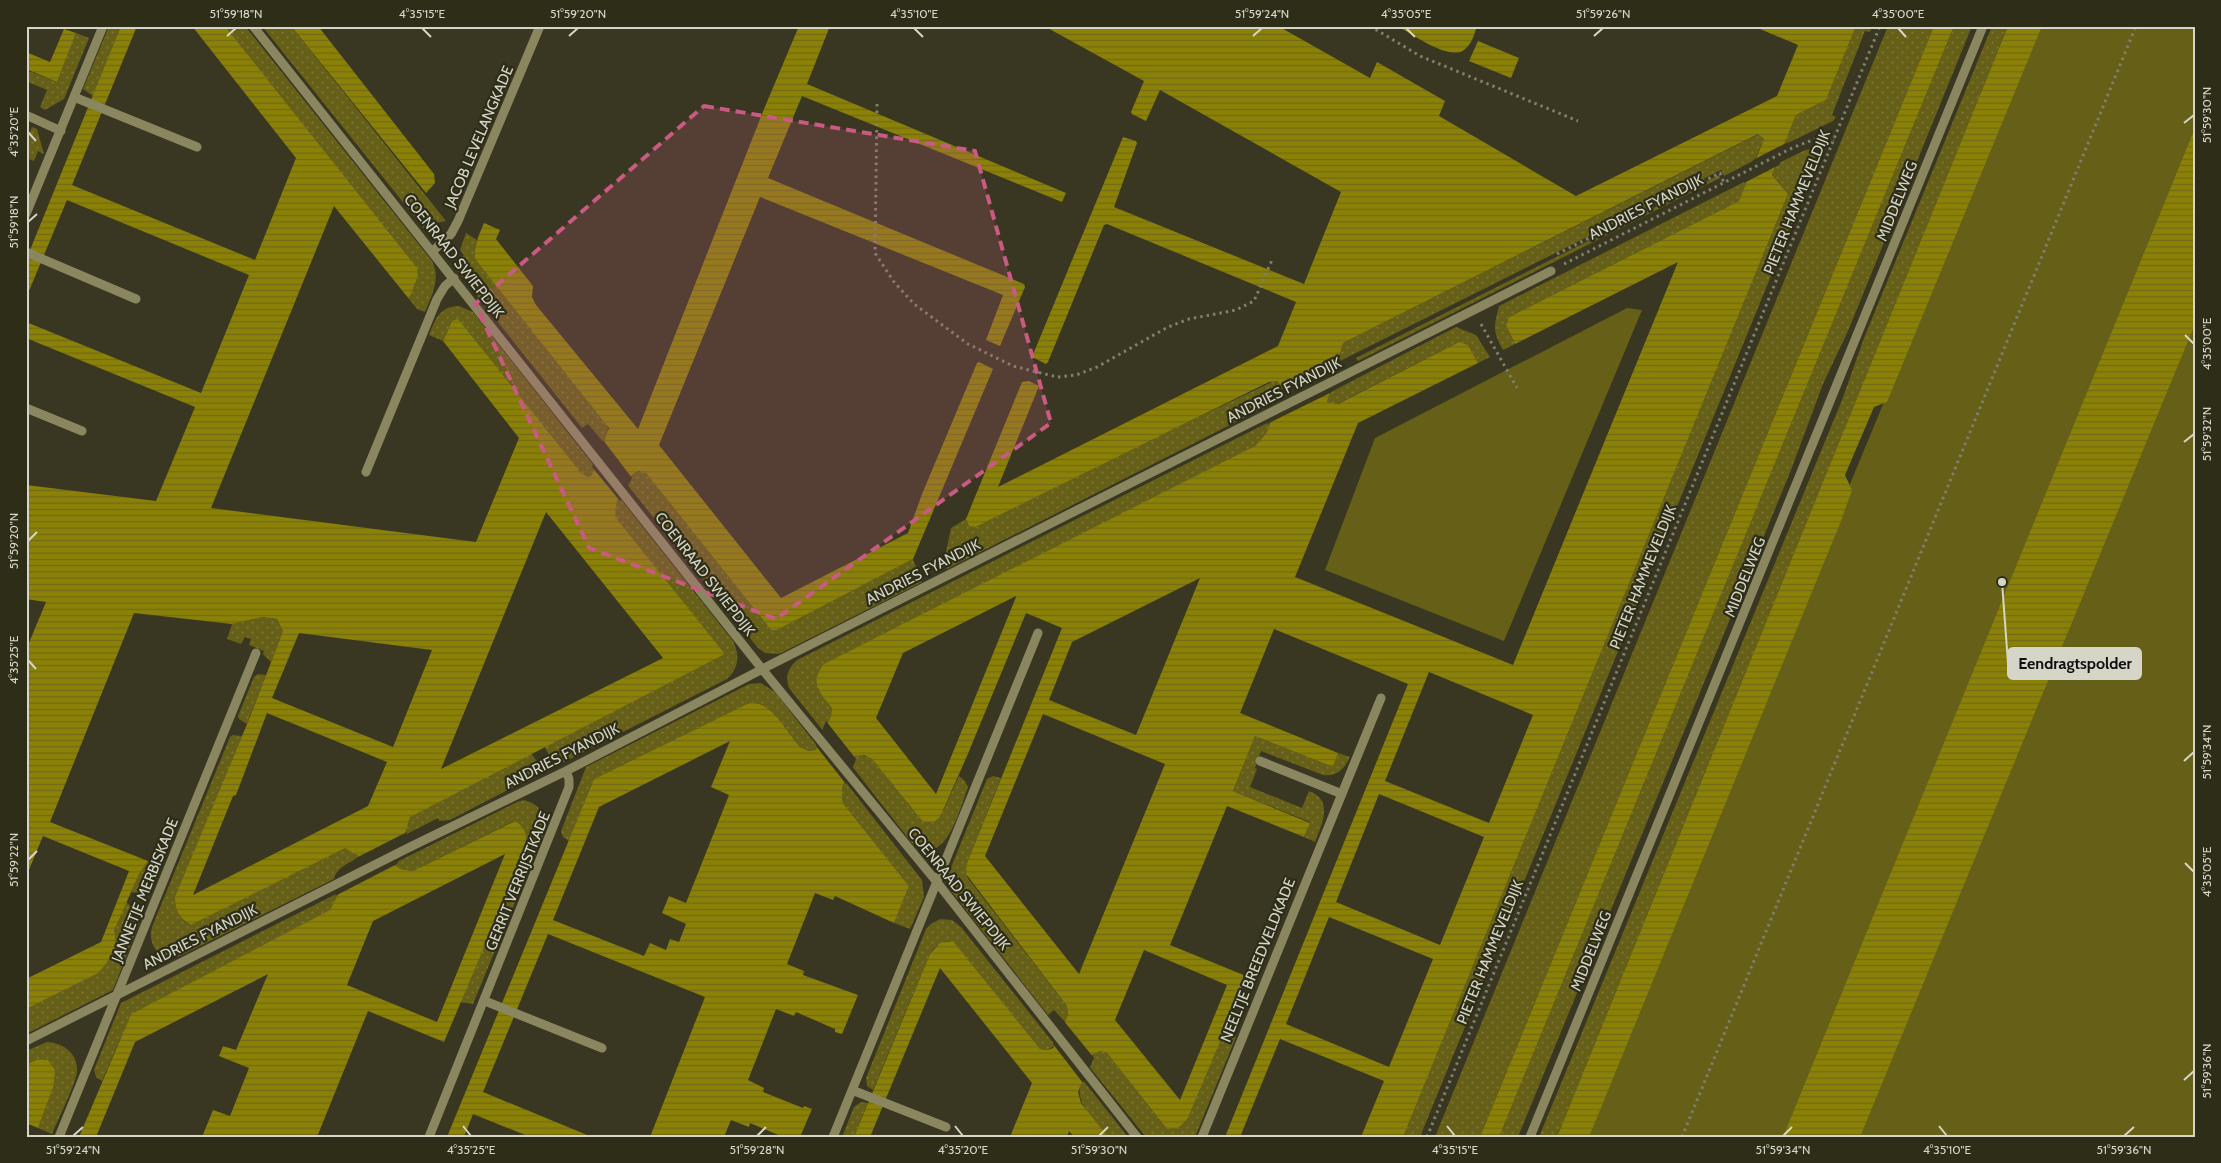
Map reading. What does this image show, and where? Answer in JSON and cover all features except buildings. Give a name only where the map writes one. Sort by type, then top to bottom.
[{"type":"street","points":[[26,214],[61,131],[78,99],[103,26]]},
{"type":"street","name":"COENRAAD SWIEPDIJK","points":[[253,26],[815,735],[936,881],[1137,1137]]},
{"type":"street","name":"JACOB LEVELANGKADE","points":[[433,251],[451,234],[458,221],[540,26]]},
{"type":"street","name":"MIDDELWEG","points":[[1530,1137],[1983,26]]},
{"type":"street","points":[[78,99],[197,147]]},
{"type":"street","points":[[26,115],[61,131]]},
{"type":"street","points":[[26,252],[136,299]]},
{"type":"street","name":"ANDRIES FYANDIJK","points":[[26,1040],[408,848],[566,771],[762,668],[1551,271]]},
{"type":"street","points":[[366,472],[437,299],[445,286],[454,278]]},
{"type":"street","points":[[26,408],[82,431]]},
{"type":"street","points":[[833,1137],[1038,633]]},
{"type":"street","name":"JANNETJE MERBISKADE","points":[[59,1137],[256,653]]},
{"type":"street","name":"NEELTJE BREEDVELDKADE","points":[[1202,1137],[1380,698]]},
{"type":"street","points":[[1260,761],[1342,794]]},
{"type":"street","name":"GERRIT VERRIJSTKADE","points":[[429,1137],[569,787],[566,771]]},
{"type":"street","points":[[485,1001],[602,1048]]},
{"type":"street","points":[[852,1090],[946,1127]]},
{"type":"path","points":[[1370,26],[1420,56],[1578,121]]},
{"type":"path","name":"PIETER HAMMEVELDIJK","points":[[1427,1137],[1880,26]]},
{"type":"path","points":[[1682,1137],[2136,26]]},
{"type":"path","points":[[877,104],[875,253],[894,282],[914,304],[968,344],[1013,366],[1057,377],[1076,375],[1097,367],[1168,327],[1189,319],[1236,310],[1249,305],[1258,295],[1272,260]]},
{"type":"path","name":"ANDRIES FYANDIJK","points":[[1551,271],[1792,148],[1815,139],[1834,140]]},
{"type":"path","points":[[1474,311],[1516,388]]},
{"type":"highlighted area","points":[[704,106],[975,151],[1051,423],[776,619],[589,548],[475,304]]},
{"type":"shaded area","points":[[109,26],[121,26],[93,96],[83,89]]},
{"type":"shaded area","points":[[121,26],[137,26],[72,185],[255,260],[296,158],[192,26],[225,26],[417,268],[418,276],[409,299],[334,206],[211,508],[476,542],[519,438],[443,341],[452,321],[458,319],[581,473],[588,477],[592,475],[609,428],[475,259],[476,245],[484,223],[500,230],[496,239],[533,286],[532,297],[536,305],[638,429],[764,109],[799,26],[830,26],[807,84],[1066,193],[1062,202],[802,96],[768,178],[1024,284],[1025,287],[1000,346],[986,340],[1003,295],[760,197],[659,445],[781,598],[908,533],[922,494],[979,362],[993,369],[913,559],[777,630],[771,630],[646,473],[639,471],[634,473],[625,484],[618,499],[615,513],[616,518],[725,654],[410,817],[395,865],[400,869],[413,871],[515,821],[524,830],[525,850],[444,1042],[368,1011],[317,1137],[202,1137],[213,1110],[230,1116],[249,1068],[219,1056],[223,1046],[236,1050],[268,974],[135,1042],[96,1137],[79,1137],[131,1014],[330,910],[359,856],[345,848],[191,925],[183,920],[177,910],[175,897],[250,717],[283,631],[277,619],[263,617],[232,624],[134,613],[50,822],[148,861],[139,874],[114,931],[115,943],[112,954],[98,973],[26,1009],[26,979],[101,942],[129,871],[43,836],[26,877],[26,650],[46,602],[26,599],[26,485],[156,501],[195,407],[26,338],[26,322],[201,393],[249,275],[67,200],[26,298],[26,260]],"holes":[[[546,512],[663,658],[441,769]],[[299,633],[432,650],[393,747],[272,698]],[[267,713],[387,762],[368,806],[193,895],[233,796],[236,795]],[[505,854],[437,1022],[347,985],[373,921]]]},
{"type":"shaded area","points":[[225,26],[245,26],[432,261],[435,267],[436,280],[425,312],[417,309],[409,299],[418,276],[416,268]]},
{"type":"shaded area","points":[[262,26],[291,26],[446,221],[435,223],[426,231]]},
{"type":"shaded area","points":[[291,26],[318,26],[434,174],[435,183],[426,193]]},
{"type":"shaded area","points":[[1044,26],[1278,26],[1370,78],[1377,62],[1445,101],[1439,116],[1576,196],[1777,96],[1798,45],[1753,26],[1856,26],[1826,100],[1796,115],[1772,175],[1788,194],[1403,1137],[1361,1137],[1384,1081],[1280,1039],[1240,1137],[1225,1137],[1408,684],[1274,629],[1240,713],[1338,753],[1333,767],[1255,736],[1233,791],[1310,823],[1304,837],[1227,806],[1170,945],[1246,976],[1188,1118],[1178,1128],[1167,1129],[1107,1053],[1100,1051],[1092,1055],[1078,1092],[1081,1103],[1108,1137],[1074,1137],[1069,1131],[1067,1137],[1010,1137],[1032,1083],[940,968],[870,1137],[854,1137],[930,954],[940,943],[953,941],[1040,1049],[1048,1050],[1053,1048],[1068,1015],[1067,1006],[966,874],[967,863],[1062,628],[1026,613],[967,756],[940,817],[934,822],[923,822],[872,759],[864,755],[854,756],[842,788],[842,802],[909,886],[894,923],[835,896],[833,900],[815,893],[787,964],[804,971],[803,975],[858,995],[842,1034],[796,1012],[794,1016],[776,1009],[748,1080],[764,1088],[763,1092],[803,1108],[804,1106],[812,1109],[800,1137],[783,1137],[750,1123],[749,1127],[731,1120],[724,1137],[650,1137],[705,997],[548,934],[483,1092],[592,1137],[530,1137],[473,1114],[464,1137],[447,1137],[594,779],[749,703],[765,706],[772,712],[800,747],[808,751],[816,750],[831,716],[832,708],[820,692],[817,682],[817,677],[824,664],[1255,446],[1266,434],[1284,388],[1277,381],[1269,382],[975,527],[969,526],[966,519],[1022,382],[1029,381],[1039,386],[998,487],[1278,346],[1296,302],[1107,224],[1104,225],[1048,362],[1046,364],[1032,357],[1123,137],[1137,143],[1114,207],[1304,284],[1341,192],[1160,90],[1146,121],[1132,114],[1131,112],[1144,81]],"holes":[[[1758,134],[1764,139],[1739,201],[1509,317],[1506,325],[1515,344],[1678,262],[1513,665],[1295,577],[1358,423],[1478,363],[1468,345],[1459,342],[1338,404],[1327,402],[1343,343]],[[1200,578],[1136,735],[1049,700],[1072,642]],[[1016,596],[936,794],[876,718],[903,653]],[[1429,672],[1533,715],[1489,823],[1385,781]],[[1043,714],[1165,764],[1079,974],[985,856]],[[730,741],[711,787],[729,795],[686,903],[669,896],[662,913],[686,924],[679,942],[670,939],[666,950],[650,943],[644,956],[553,920],[599,807]],[[1379,794],[1484,837],[1440,945],[1336,902]],[[1329,917],[1433,959],[1389,1067],[1286,1024]],[[1144,950],[1227,985],[1180,1100],[1115,1020]]]},
{"type":"shaded area","points":[[1398,26],[1477,26],[1469,45],[1464,50],[1450,52],[1421,40]]},
{"type":"shaded area","points":[[1856,26],[1872,26],[1870,32],[1865,31],[1832,115],[1836,117],[1833,121],[1784,145],[1796,115],[1826,100]]},
{"type":"shaded area","points":[[1888,26],[1934,26],[1480,1137],[1435,1137]]},
{"type":"shaded area","points":[[1934,26],[1954,26],[1499,1137],[1480,1137]]},
{"type":"shaded area","points":[[1954,26],[1972,26],[1848,331],[1823,384],[1791,470],[1518,1137],[1499,1137]]},
{"type":"shaded area","points":[[1992,26],[2008,26],[1557,1137],[1539,1137],[1842,400],[1864,338]]},
{"type":"shaded area","points":[[2008,26],[2042,26],[1887,402],[1874,407],[1845,475],[1852,490],[1841,521],[1589,1137],[1557,1137]]},
{"type":"shaded area","points":[[2040,26],[2195,26],[2195,1137],[1579,1137]]},
{"type":"shaded area","points":[[64,29],[76,33],[57,82],[26,69],[26,52],[50,62]]},
{"type":"shaded area","points":[[76,33],[89,38],[64,99],[45,110],[40,107],[47,90],[26,81],[26,70],[57,82]]},
{"type":"shaded area","points":[[1478,41],[1519,58],[1511,78],[1469,61]]},
{"type":"shaded area","points":[[32,127],[37,129],[44,154],[38,151],[34,161],[26,158],[26,141]]},
{"type":"shaded area","points":[[2195,128],[2195,324],[1860,1137],[1783,1137]]},
{"type":"shaded area","points":[[1759,134],[1764,139],[1755,160],[1724,176],[1721,170],[1338,362],[1343,343]]},
{"type":"shaded area","points":[[1812,149],[1817,163],[1420,1137],[1403,1137],[1788,194],[1772,175],[1777,164],[1805,150]]},
{"type":"shaded area","points":[[1719,175],[1720,178],[1358,361],[1356,358]]},
{"type":"shaded area","points":[[1748,180],[1739,201],[1509,317],[1506,325],[1515,344],[1503,350],[1497,338],[1495,328],[1499,306]]},
{"type":"shaded area","points":[[466,233],[477,240],[475,259],[607,423],[608,433],[604,443],[588,424],[582,428],[452,264],[464,255],[460,250]]},
{"type":"shaded area","points":[[459,306],[473,312],[595,467],[592,475],[588,477],[581,473],[452,321],[443,341],[429,335],[439,314],[452,307]]},
{"type":"shaded area","points":[[1627,308],[1642,310],[1504,641],[1325,570],[1375,438]]},
{"type":"shaded area","points":[[1456,327],[1476,335],[1490,357],[1478,363],[1468,345],[1459,342],[1337,404],[1327,402],[1329,393]]},
{"type":"shaded area","points":[[1274,381],[1280,382],[1284,387],[1279,400],[947,569],[944,562],[951,528],[966,519],[969,526]]},
{"type":"shaded area","points":[[1271,421],[1265,437],[1255,446],[817,688],[832,708],[831,716],[824,732],[789,688],[788,672],[797,660]]},
{"type":"shaded area","points":[[642,471],[646,473],[771,630],[777,630],[913,559],[922,582],[779,654],[765,653],[758,648],[626,483],[635,472]]},
{"type":"shaded area","points":[[619,497],[733,641],[737,651],[736,666],[727,679],[564,762],[550,757],[544,746],[725,654],[616,519],[614,509]]},
{"type":"shaded area","points":[[263,617],[277,619],[283,631],[271,662],[263,654],[264,651],[249,645],[251,639],[245,637],[241,644],[227,639],[232,624]]},
{"type":"shaded area","points":[[258,674],[266,675],[247,724],[239,719],[238,716],[254,677]]},
{"type":"shaded area","points":[[761,683],[775,692],[818,747],[817,750],[807,751],[800,747],[772,712],[758,703],[749,703],[594,779],[569,841],[563,837],[561,831],[586,767],[749,684]]},
{"type":"shaded area","points":[[233,735],[242,736],[176,897],[179,914],[183,920],[191,925],[345,847],[360,856],[341,868],[334,879],[180,956],[166,957],[153,946],[151,940],[152,927],[230,737]]},
{"type":"shaded area","points":[[1255,736],[1333,767],[1338,753],[1350,757],[1340,771],[1332,775],[1323,775],[1261,751],[1250,787],[1302,808],[1309,791],[1317,795],[1324,806],[1324,813],[1321,828],[1315,842],[1304,837],[1310,822],[1233,791]]},
{"type":"shaded area","points":[[531,753],[538,763],[529,779],[450,820],[439,821],[438,818],[403,836],[410,817],[414,813]]},
{"type":"shaded area","points":[[860,754],[872,759],[923,822],[940,817],[959,776],[965,781],[968,787],[961,809],[949,834],[942,843],[934,849],[924,850],[912,843],[851,765],[854,756]]},
{"type":"shaded area","points":[[993,776],[1001,778],[967,863],[967,877],[1067,1006],[1068,1015],[1065,1022],[1054,1010],[1048,1015],[949,888],[948,875],[987,779]]},
{"type":"shaded area","points":[[844,780],[922,880],[924,897],[910,929],[894,923],[909,886],[842,802]]},
{"type":"shaded area","points":[[524,800],[540,809],[546,827],[473,1004],[460,1002],[525,850],[514,821],[413,871],[399,869],[394,865]]},
{"type":"shaded area","points":[[148,861],[161,867],[150,894],[131,892],[139,874]]},
{"type":"shaded area","points":[[340,892],[331,910],[131,1014],[102,1081],[96,1077],[94,1070],[121,1003]]},
{"type":"shaded area","points":[[126,902],[142,916],[113,990],[26,1034],[26,1009],[98,972]]},
{"type":"shaded area","points":[[940,919],[952,920],[961,927],[1055,1045],[1048,1050],[1040,1049],[953,941],[946,942],[937,946],[930,954],[873,1090],[867,1086],[866,1078],[926,929]]},
{"type":"shaded area","points":[[1226,1026],[1232,1030],[1236,1037],[1195,1137],[1146,1137],[1088,1065],[1094,1053],[1100,1051],[1107,1053],[1167,1129],[1188,1118]]},
{"type":"shaded area","points":[[47,1042],[59,1044],[68,1050],[77,1065],[74,1083],[52,1134],[38,1128],[53,1088],[38,1059],[26,1065],[26,1051]]},
{"type":"shaded area","points":[[38,1059],[48,1060],[55,1070],[53,1088],[38,1128],[26,1123],[26,1065]]},
{"type":"shaded area","points":[[1082,1079],[1128,1137],[1108,1137],[1091,1117],[1082,1103],[1080,1095]]},
{"type":"shaded area","points":[[861,1102],[868,1103],[854,1137],[842,1137],[854,1107]]},
{"type":"pier","points":[[1788,142],[1779,165],[1744,183],[1753,160]]},
{"type":"pier","points":[[1341,359],[1332,392],[1267,424],[1280,390]]},
{"type":"pier","points":[[603,440],[632,478],[620,501],[592,467]]},
{"type":"pier","points":[[826,721],[856,759],[846,784],[816,746]]},
{"type":"pier","points":[[407,832],[397,864],[335,896],[356,858]]},
{"type":"pier","points":[[1063,1020],[1094,1058],[1083,1083],[1053,1044]]},
{"type":"place","name":"Eendragtspolder","points":[[2002,582]]}]
